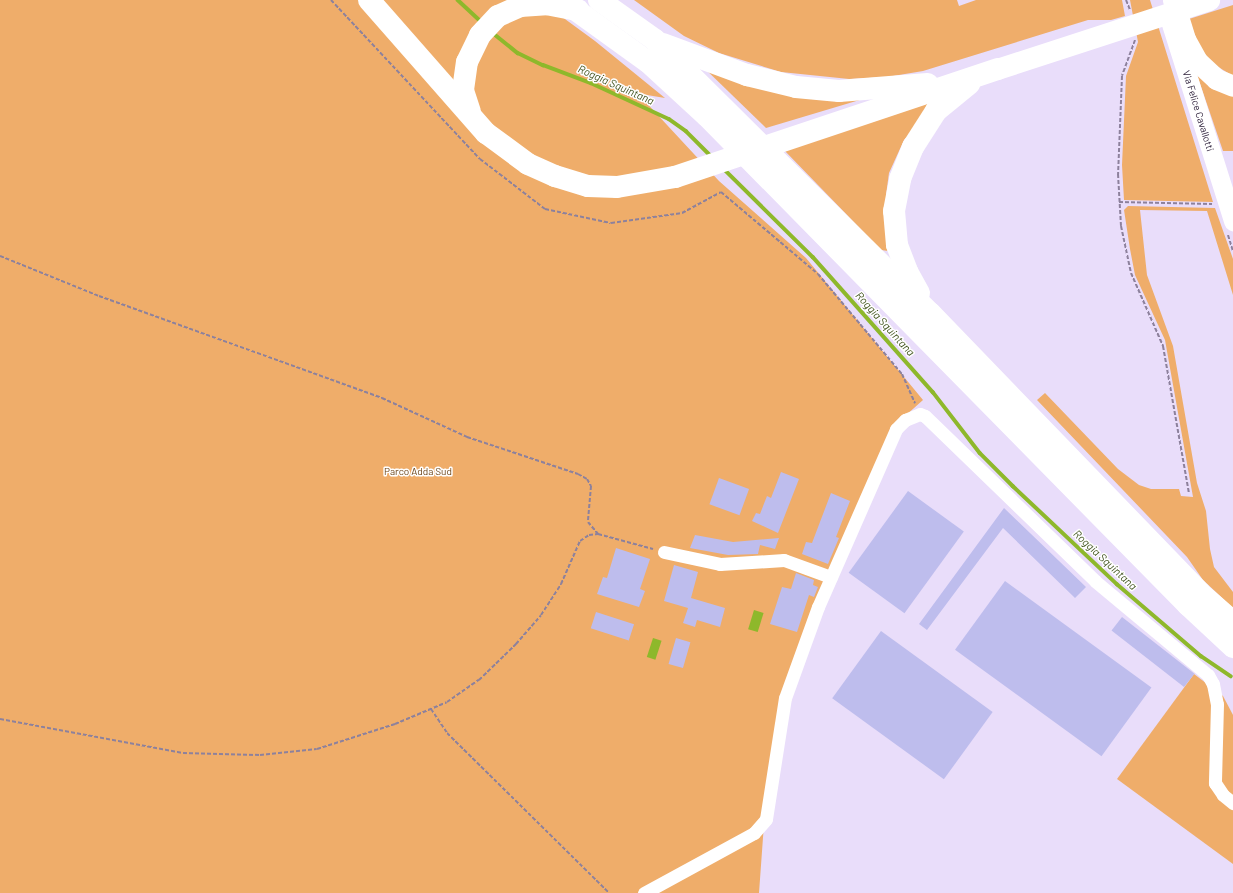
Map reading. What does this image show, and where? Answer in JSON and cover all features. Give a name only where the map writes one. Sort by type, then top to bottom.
[{"type":"highway","points":[[369,0],[486,133],[507,150],[528,164],[555,176],[588,186],[617,187],[648,184],[676,177],[997,69]]},
{"type":"highway","points":[[562,0],[590,5],[655,40],[740,73],[796,87],[839,91],[963,81]]},
{"type":"highway","points":[[471,116],[463,90],[467,62],[480,35],[498,16],[520,6],[546,4],[590,5],[648,62],[707,116],[1188,605],[1233,647]]},
{"type":"highway","points":[[655,40],[930,313],[1200,593],[1233,622]]},
{"type":"highway","points":[[930,313],[906,271],[897,244],[894,211],[900,179],[913,147],[936,111],[968,85],[997,69]]},
{"type":"main road","points":[[1173,0],[1185,38],[1198,62],[1216,79],[1233,86]]},
{"type":"main road","points":[[997,69],[1209,0]]},
{"type":"street","name":"Via Felice Cavallotti","points":[[1163,0],[1231,210]]},
{"type":"street","points":[[644,893],[754,833],[766,819],[785,698],[831,577],[896,429],[905,420],[920,414],[925,416],[1095,581],[1208,675],[1213,684],[1217,704],[1215,783],[1223,794],[1233,803]]},
{"type":"street","points":[[664,552],[720,564],[784,560],[831,577]]},
{"type":"path","points":[[331,0],[480,159],[545,209],[611,223],[682,213],[722,192],[818,274],[902,374],[920,414]]},
{"type":"path","points":[[1126,0],[1130,11]]},
{"type":"path","points":[[1135,33],[1135,42],[1122,76],[1119,202],[1121,226],[1131,273],[1163,346],[1189,494]]},
{"type":"path","points":[[1119,202],[1231,210]]},
{"type":"path","points":[[0,256],[99,296],[382,398],[466,437],[578,474],[587,479],[591,486],[588,522],[598,534]]},
{"type":"path","points":[[0,719],[176,752],[260,755],[287,754],[325,747],[395,724],[431,709],[447,702],[479,680],[516,644],[541,614],[561,584],[580,541],[589,535],[598,534],[664,552]]},
{"type":"path","points":[[431,709],[447,733],[609,893]]},
{"type":"green space","name":"Parco Adda Sud","points":[[0,0],[539,0],[595,41],[665,98],[647,95],[642,98],[719,181],[806,258],[923,400],[895,425],[814,606],[765,810],[759,893],[0,893]]},
{"type":"green space","points":[[634,0],[957,0],[959,6],[976,0],[1122,0],[1125,16],[1111,20],[1088,20],[923,71],[887,77],[849,79],[781,72],[719,53],[684,36]]},
{"type":"green space","points":[[1130,0],[1150,0],[1213,202],[1124,200],[1122,165],[1126,76],[1138,42]]},
{"type":"green space","points":[[1233,5],[1233,76],[1210,62],[1198,44],[1189,19]]},
{"type":"green space","points":[[698,62],[883,93],[766,128]]},
{"type":"green space","points":[[1195,69],[1233,94],[1233,151],[1223,151]]},
{"type":"green space","points":[[946,93],[904,140],[889,173],[886,195],[888,251],[881,250],[784,150]]},
{"type":"green space","points":[[1128,206],[1215,208],[1233,259],[1233,295],[1207,211],[1140,210],[1147,275],[1173,346],[1197,483],[1206,511],[1210,549],[1214,567],[1233,592],[1233,608],[1203,580],[1187,557],[1037,400],[1045,393],[1118,469],[1139,485],[1151,489],[1179,489],[1181,496],[1193,497],[1165,340],[1135,275],[1124,210]]},
{"type":"green space","points":[[1194,674],[1223,696],[1233,715],[1233,864],[1117,779]]},
{"type":"shaded area","points":[[754,610],[764,613],[758,632],[748,629]]},
{"type":"shaded area","points":[[653,638],[662,641],[655,660],[647,657]]},
{"type":"building","points":[[781,472],[799,479],[778,533],[752,521],[756,513],[760,514],[767,496],[771,498]]},
{"type":"building","points":[[719,478],[749,489],[739,515],[709,504]]},
{"type":"building","points":[[908,491],[964,532],[904,613],[849,573]]},
{"type":"building","points":[[831,493],[850,501],[836,537],[839,538],[828,564],[802,554],[806,542],[812,543]]},
{"type":"building","points":[[1004,508],[1086,587],[1075,598],[1003,528],[927,630],[919,624]]},
{"type":"building","points":[[695,535],[733,542],[779,538],[775,549],[760,545],[758,554],[728,555],[690,548]]},
{"type":"building","points":[[616,548],[650,559],[640,589],[645,591],[639,607],[597,594],[603,577],[607,578]]},
{"type":"building","points":[[674,565],[698,572],[691,598],[725,608],[720,627],[697,620],[695,627],[683,623],[688,608],[664,601]]},
{"type":"building","points":[[796,573],[814,580],[813,585],[818,587],[814,597],[809,595],[797,632],[770,624],[782,587],[791,589]]},
{"type":"building","points":[[1005,581],[1151,687],[1101,756],[955,650]]},
{"type":"building","points":[[596,612],[634,624],[629,641],[591,628]]},
{"type":"building","points":[[1122,617],[1194,674],[1184,687],[1112,630]]},
{"type":"building","points":[[881,631],[993,712],[944,779],[832,698]]},
{"type":"building","points":[[676,638],[690,642],[683,668],[669,664]]},
{"type":"waterway","name":"Roggia Squintana","points":[[458,0],[482,22]]},
{"type":"waterway","name":"Roggia Squintana","points":[[493,33],[518,53],[543,65],[591,83],[669,119],[686,131],[711,156]]},
{"type":"waterway","name":"Roggia Squintana","points":[[724,169],[813,257],[933,392],[980,453],[1117,584],[1201,656],[1231,676]]}]
